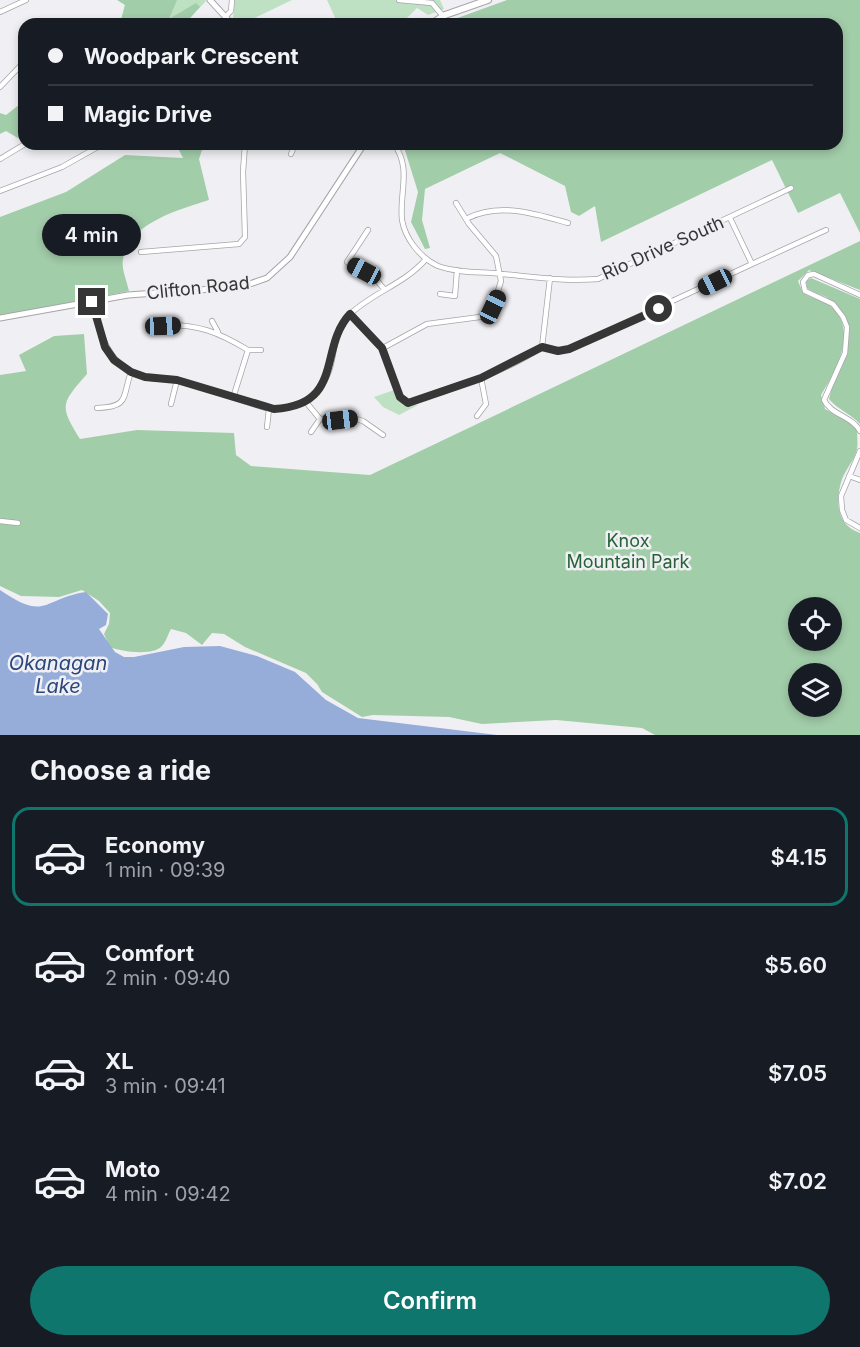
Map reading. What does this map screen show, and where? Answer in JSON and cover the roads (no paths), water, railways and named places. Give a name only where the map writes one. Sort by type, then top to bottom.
[{"type":"main road","points":[[440,18],[488,0]]},
{"type":"street","points":[[0,12],[26,0]]},
{"type":"street","points":[[210,0],[226,16],[231,11],[232,0]]},
{"type":"street","points":[[399,0],[432,3],[443,16]]},
{"type":"street","points":[[464,0],[468,7]]},
{"type":"street","points":[[0,87],[18,68]]},
{"type":"street","points":[[0,159],[18,148]]},
{"type":"street","points":[[0,191],[62,168],[93,150]]},
{"type":"street","points":[[141,252],[239,244],[245,237],[245,150]]},
{"type":"street","points":[[291,154],[293,150]]},
{"type":"street","name":"Clifton Road","points":[[0,318],[128,295],[242,287],[267,278],[290,257],[360,150]]},
{"type":"street","points":[[92,302],[105,347],[114,360],[131,372],[145,377],[177,380],[269,409],[290,407],[304,401],[324,382],[330,370],[338,331],[350,314],[384,289],[417,270],[426,259],[414,246],[404,228],[402,205],[405,169],[397,150]]},
{"type":"street","name":"Rio Drive South","points":[[426,259],[436,265],[457,270],[550,279],[598,279],[790,188]]},
{"type":"street","points":[[382,348],[427,324],[480,317],[493,307],[499,294],[500,274],[496,256],[469,224],[456,202]]},
{"type":"street","points":[[468,219],[489,209],[505,210],[568,223]]},
{"type":"street","points":[[730,218],[752,264]]},
{"type":"street","points":[[368,230],[347,262],[374,277],[384,289]]},
{"type":"street","points":[[350,314],[382,348],[400,397],[408,403],[481,378],[542,347],[558,351],[569,349],[825,230]]},
{"type":"street","points":[[440,294],[455,296],[457,270]]},
{"type":"street","points":[[860,295],[816,274],[808,275],[803,282],[807,292],[833,304],[845,321],[847,337],[845,353],[824,400],[828,406],[854,422],[860,431]]},
{"type":"street","points":[[542,347],[550,279]]},
{"type":"street","points":[[212,321],[218,332]]},
{"type":"street","points":[[163,326],[184,325],[218,332],[248,350],[261,350]]},
{"type":"street","points":[[233,398],[248,350]]},
{"type":"street","points":[[97,408],[115,407],[121,403],[131,372]]},
{"type":"street","points":[[477,416],[486,404],[481,378]]},
{"type":"street","points":[[171,404],[177,380]]},
{"type":"street","points":[[304,401],[320,419]]},
{"type":"street","points":[[267,427],[269,409]]},
{"type":"street","points":[[320,419],[353,418],[363,421],[382,435]]},
{"type":"street","points":[[311,432],[320,419]]},
{"type":"street","points":[[860,451],[841,494],[842,510],[849,523],[860,528]]},
{"type":"street","points":[[849,476],[860,480]]},
{"type":"street","points":[[0,521],[18,523]]},
{"type":"water","name":"Okanagan Lake","points":[[0,590],[15,600],[36,607],[86,592],[108,614],[106,625],[99,629],[115,652],[124,657],[184,647],[220,646],[257,656],[295,672],[326,700],[358,718],[497,735],[0,735]]},
{"type":"park label","name":"Knox Mountain Park","points":[[628,551]]}]
